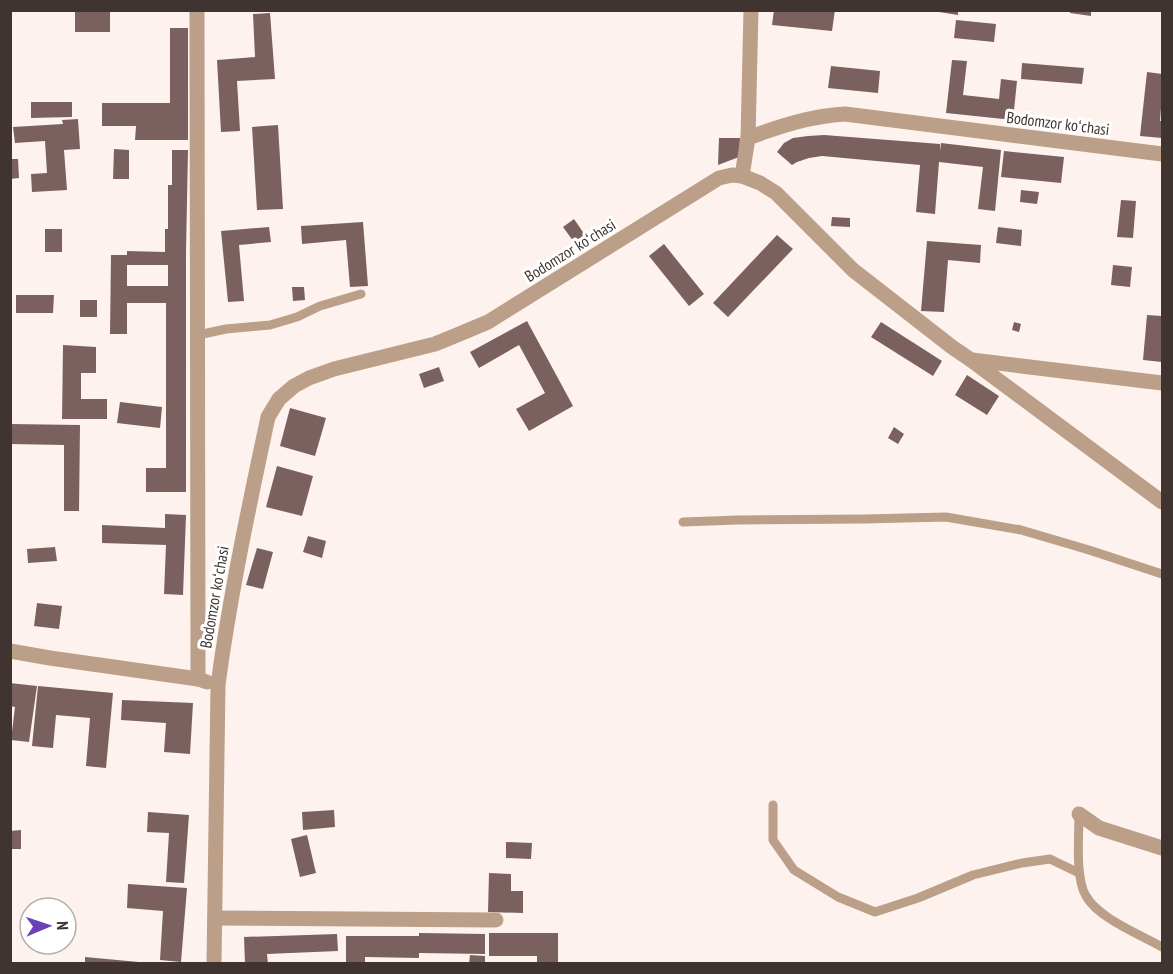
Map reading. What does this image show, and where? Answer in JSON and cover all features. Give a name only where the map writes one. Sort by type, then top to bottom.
[{"type":"street","name":"Bodomzor koʻchasi","points":[[197,10],[198,679]]},
{"type":"street","points":[[751,10],[748,138],[742,176],[760,183],[776,194],[853,270],[952,347],[1162,502]]},
{"type":"street","name":"Bodomzor koʻchasi","points":[[748,138],[806,119],[845,114],[1162,154]]},
{"type":"street","name":"Bodomzor koʻchasi","points":[[214,963],[218,685],[236,570],[268,417],[279,399],[294,386],[309,378],[334,369],[435,344],[488,322],[719,178],[742,176]]},
{"type":"street","points":[[971,360],[1162,383]]},
{"type":"street","points":[[10,651],[198,679],[218,685]]},
{"type":"street","points":[[1079,814],[1099,828],[1162,848]]},
{"type":"street","points":[[215,918],[496,920]]},
{"type":"lane","points":[[198,335],[226,329],[270,325],[297,317],[320,306],[361,294]]},
{"type":"lane","points":[[683,522],[946,518],[1021,530],[1162,574]]},
{"type":"lane","points":[[773,805],[773,840],[794,870],[838,897],[875,912],[918,898],[974,875],[1022,863],[1050,859],[1079,873]]},
{"type":"lane","points":[[1079,814],[1079,873],[1085,896],[1101,914],[1162,947]]},
{"type":"building","points":[[774,10],[835,10],[832,31],[772,25]]},
{"type":"building","points":[[939,10],[958,10],[958,15],[939,12]]},
{"type":"building","points":[[1070,10],[1091,10],[1091,16],[1070,13]]},
{"type":"building","points":[[75,11],[110,11],[110,32],[75,32]]},
{"type":"building","points":[[270,13],[275,79],[237,81],[240,131],[221,132],[217,60],[255,57],[253,14]]},
{"type":"building","points":[[956,20],[996,24],[994,42],[954,38]]},
{"type":"building","points":[[170,28],[188,28],[188,140],[135,140],[136,126],[102,126],[102,103],[170,103]]},
{"type":"building","points":[[952,60],[967,61],[963,95],[999,99],[1001,79],[1017,81],[1013,120],[946,113]]},
{"type":"building","points":[[1022,63],[1084,68],[1082,84],[1021,79]]},
{"type":"building","points":[[831,66],[880,71],[878,93],[828,88]]},
{"type":"building","points":[[1147,72],[1162,74],[1160,121],[1162,121],[1162,138],[1140,136]]},
{"type":"building","points":[[31,102],[72,102],[72,117],[31,118]]},
{"type":"building","points":[[78,119],[80,149],[64,150],[67,190],[32,192],[31,174],[47,173],[45,141],[15,143],[13,127],[63,124],[62,120]]},
{"type":"building","points":[[278,125],[283,209],[257,210],[252,127]]},
{"type":"building","points":[[824,135],[940,144],[940,151],[941,143],[1001,150],[995,211],[978,209],[983,167],[939,162],[935,214],[916,212],[920,165],[822,156],[809,158],[792,165],[777,152],[784,143],[793,138]]},
{"type":"building","points":[[719,138],[740,138],[739,157],[718,165]]},
{"type":"building","points":[[114,149],[129,150],[129,179],[113,179]]},
{"type":"building","points":[[172,150],[188,150],[186,492],[146,492],[146,468],[166,468],[166,303],[127,303],[127,334],[110,334],[111,255],[127,255],[127,251],[165,252],[165,229],[168,229],[168,185],[172,185]],"holes":[[[127,265],[168,265],[168,286],[127,286]]]},
{"type":"building","points":[[1004,151],[1064,157],[1061,183],[1001,177]]},
{"type":"building","points":[[10,159],[18,159],[19,178],[10,179]]},
{"type":"building","points":[[1021,190],[1039,192],[1037,204],[1020,202]]},
{"type":"building","points":[[1121,200],[1136,201],[1133,238],[1117,237]]},
{"type":"building","points":[[832,217],[850,218],[850,227],[831,226]]},
{"type":"building","points":[[574,219],[587,238],[576,245],[563,227]]},
{"type":"building","points":[[363,222],[368,286],[350,287],[346,240],[302,244],[301,226]]},
{"type":"building","points":[[269,227],[271,242],[239,245],[244,301],[228,302],[221,231]]},
{"type":"building","points":[[998,227],[1022,230],[1021,246],[996,243]]},
{"type":"building","points":[[45,229],[62,229],[62,252],[45,252]]},
{"type":"building","points":[[777,235],[793,249],[728,317],[713,303]]},
{"type":"building","points":[[927,241],[981,245],[980,263],[948,260],[944,312],[921,311]]},
{"type":"building","points":[[664,244],[704,294],[689,306],[649,256]]},
{"type":"building","points":[[1113,265],[1132,267],[1130,287],[1111,285]]},
{"type":"building","points":[[292,287],[304,287],[305,300],[293,301]]},
{"type":"building","points":[[16,295],[54,295],[53,313],[16,313]]},
{"type":"building","points":[[80,300],[97,300],[97,317],[80,317]]},
{"type":"building","points":[[1147,315],[1162,316],[1162,362],[1143,360]]},
{"type":"building","points":[[527,321],[573,406],[529,431],[516,409],[545,393],[519,345],[479,368],[470,352]]},
{"type":"building","points":[[881,322],[942,361],[933,376],[871,337]]},
{"type":"building","points":[[1014,322],[1021,324],[1019,332],[1012,330]]},
{"type":"building","points":[[63,345],[96,347],[96,373],[81,373],[81,399],[107,399],[107,419],[62,419]]},
{"type":"building","points":[[439,367],[444,381],[424,388],[419,374]]},
{"type":"building","points":[[967,375],[999,396],[987,415],[955,395]]},
{"type":"building","points":[[120,402],[162,407],[160,428],[117,423]]},
{"type":"building","points":[[290,408],[326,418],[315,456],[280,446]]},
{"type":"building","points":[[10,424],[80,425],[79,511],[64,511],[64,445],[10,444]]},
{"type":"building","points":[[894,427],[904,434],[898,444],[888,438]]},
{"type":"building","points":[[277,466],[313,476],[302,516],[266,507]]},
{"type":"building","points":[[165,514],[186,515],[183,595],[164,594],[166,545],[102,543],[102,525],[165,528]]},
{"type":"building","points":[[308,536],[326,541],[322,558],[303,552]]},
{"type":"building","points":[[55,547],[57,561],[28,563],[27,549]]},
{"type":"building","points":[[257,548],[273,552],[263,589],[246,585]]},
{"type":"building","points":[[37,603],[62,606],[59,629],[34,626]]},
{"type":"building","points":[[10,683],[37,686],[29,742],[11,740],[15,707],[10,706]]},
{"type":"building","points":[[38,686],[113,693],[106,768],[86,766],[90,718],[56,715],[53,748],[32,746]]},
{"type":"building","points":[[122,700],[193,703],[190,754],[164,752],[166,723],[121,720]]},
{"type":"building","points":[[334,810],[335,827],[303,830],[302,812]]},
{"type":"building","points":[[148,812],[189,815],[184,883],[166,882],[169,833],[147,832]]},
{"type":"building","points":[[21,830],[21,849],[10,849],[10,831]]},
{"type":"building","points":[[307,835],[316,873],[300,877],[291,839]]},
{"type":"building","points":[[506,842],[532,843],[531,859],[506,858]]},
{"type":"building","points":[[489,873],[511,874],[511,891],[523,891],[523,913],[488,912]]},
{"type":"building","points":[[128,884],[187,888],[181,962],[160,960],[163,911],[127,908]]},
{"type":"building","points":[[419,933],[485,934],[485,954],[419,953],[419,958],[365,957],[365,964],[346,964],[346,936],[419,936]]},
{"type":"building","points":[[489,933],[558,933],[558,964],[537,964],[537,956],[489,956]]},
{"type":"building","points":[[337,934],[338,951],[267,954],[268,964],[245,964],[244,937]]},
{"type":"building","points":[[470,955],[485,956],[485,964],[469,964]]},
{"type":"building","points":[[85,957],[139,962],[139,964],[85,964]]}]
